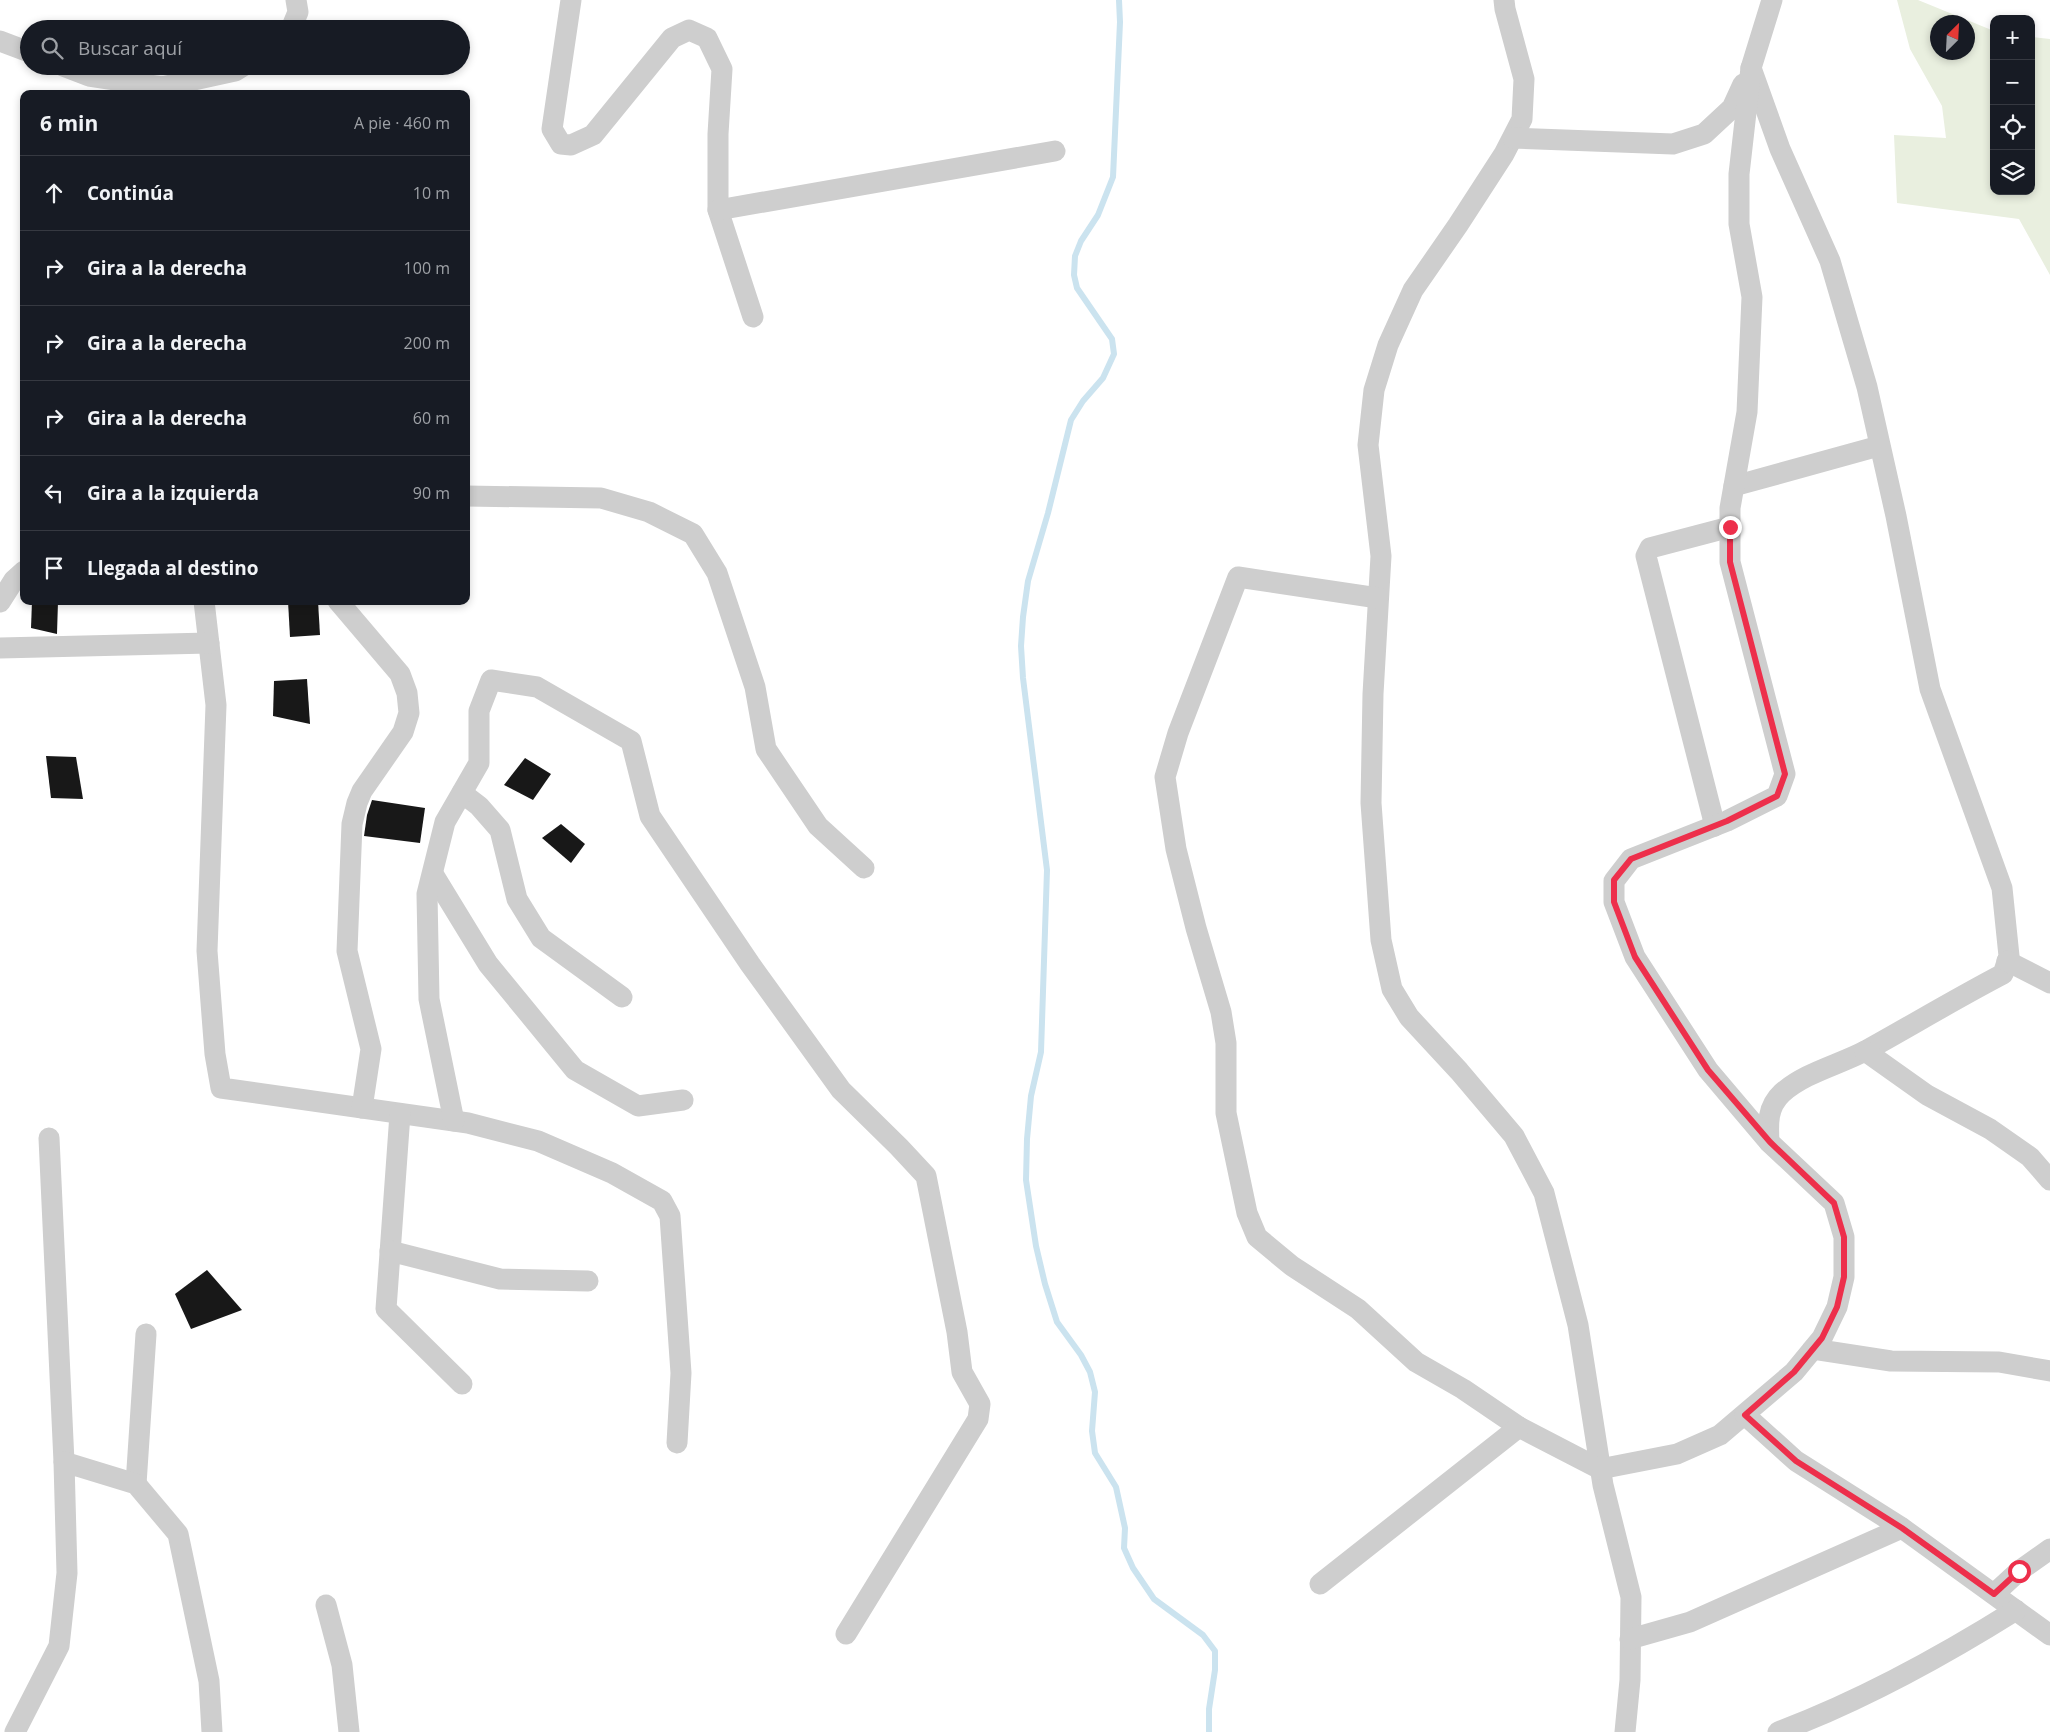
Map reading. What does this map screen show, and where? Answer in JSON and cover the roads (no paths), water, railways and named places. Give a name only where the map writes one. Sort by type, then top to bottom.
[{"type":"street","points":[[295,20],[298,12],[296,0]]},
{"type":"street","points":[[571,0],[552,129],[561,144],[571,145],[593,135],[672,38],[689,30],[707,38],[722,69],[718,134],[718,210],[753,317]]},
{"type":"street","points":[[1504,0],[1524,80],[1522,120],[1513,138],[1458,226],[1413,290],[1388,345],[1374,390],[1368,445],[1381,556],[1372,694],[1371,803],[1381,940],[1392,989],[1410,1017],[1514,1136],[1544,1193],[1578,1325],[1600,1469],[1631,1597],[1630,1680],[1624,1732]]},
{"type":"street","points":[[1513,138],[1673,144],[1704,134],[1732,108],[1751,68],[1772,0]]},
{"type":"street","points":[[0,40],[20,48]]},
{"type":"street","points":[[1751,68],[1780,148],[1830,261],[1868,387],[1930,689],[2002,888],[2008,956],[2003,974],[1963,994],[1865,1051],[1806,1077],[1781,1094],[1770,1109],[1768,1122],[1770,1142]]},
{"type":"street","points":[[1378,598],[1238,577],[1178,733],[1165,777],[1176,849],[1196,928],[1221,1012],[1226,1043],[1226,1113],[1247,1214],[1257,1237],[1292,1266],[1358,1309],[1416,1362],[1463,1389],[1519,1427],[1600,1469],[1677,1454],[1720,1436],[1794,1372],[1822,1338],[1837,1307],[1844,1277],[1844,1237],[1834,1203],[1770,1142],[1703,1062],[1635,957],[1614,902],[1614,880],[1631,859],[1715,826],[1777,796],[1785,774],[1730,562],[1730,508],[1747,412],[1752,307],[1752,297],[1739,224],[1739,174],[1751,68]]},
{"type":"street","points":[[86,75],[164,90],[220,75]]},
{"type":"street","points":[[718,210],[1055,151]]},
{"type":"street","points":[[1734,486],[1879,446]]},
{"type":"street","points":[[470,496],[601,498],[649,512],[693,534],[717,572],[756,687],[766,749],[818,826],[864,868]]},
{"type":"street","points":[[1715,826],[1646,556],[1650,548],[1730,527]]},
{"type":"street","points":[[0,602],[14,580],[20,575]]},
{"type":"street","points":[[204,605],[216,705],[207,951],[215,1054],[221,1088],[468,1123],[538,1141],[612,1173],[662,1201],[670,1216],[680,1373],[677,1443]]},
{"type":"street","points":[[341,605],[400,674],[407,693],[409,713],[403,732],[362,791],[352,824],[347,950],[371,1049],[362,1108]]},
{"type":"street","points":[[0,648],[209,643]]},
{"type":"street","points":[[454,1121],[429,999],[427,894],[445,822],[479,763],[479,711],[491,680],[537,687],[631,741],[650,816],[677,857],[750,964],[841,1090],[926,1176],[957,1332],[962,1372],[980,1404],[978,1420],[846,1634]]},
{"type":"street","points":[[462,793],[479,806],[500,830],[517,899],[541,938],[622,997]]},
{"type":"street","points":[[432,874],[488,964],[575,1070],[638,1106],[683,1100]]},
{"type":"street","points":[[2007,961],[2050,983]]},
{"type":"street","points":[[1865,1051],[1927,1095],[1990,1129],[2030,1157],[2050,1180]]},
{"type":"street","points":[[400,1114],[386,1309],[462,1384]]},
{"type":"street","points":[[14,1732],[60,1646],[67,1573],[64,1462],[49,1138]]},
{"type":"street","points":[[390,1252],[500,1279],[588,1281]]},
{"type":"street","points":[[136,1484],[146,1334]]},
{"type":"street","points":[[1813,1349],[1891,1361],[1999,1362],[2050,1372]]},
{"type":"street","points":[[1745,1415],[1796,1461],[1902,1528],[2050,1635]]},
{"type":"street","points":[[1320,1584],[1519,1427]]},
{"type":"street","points":[[64,1462],[136,1484],[178,1534],[209,1680],[212,1732]]},
{"type":"street","points":[[1630,1639],[1690,1622],[1902,1528]]},
{"type":"street","points":[[1994,1594],[2019,1571],[2050,1549]]},
{"type":"street","points":[[326,1605],[342,1665],[349,1732]]},
{"type":"street","points":[[1778,1732],[1802,1723],[1886,1684],[1965,1642],[2016,1610]]},
{"type":"waterway","points":[[1119,0],[1120,22],[1113,177],[1098,215],[1081,241],[1075,256],[1074,275],[1077,288],[1112,339],[1114,354],[1103,378],[1083,401],[1071,420],[1048,513],[1028,581],[1023,617],[1021,646],[1023,678],[1047,870],[1041,1052],[1031,1096],[1026,1180],[1036,1246],[1057,1322],[1081,1355],[1090,1372],[1095,1392],[1092,1431],[1095,1453],[1116,1487],[1125,1528],[1124,1548],[1133,1568],[1154,1599],[1203,1635],[1215,1651],[1215,1670],[1209,1709],[1209,1732]]}]
